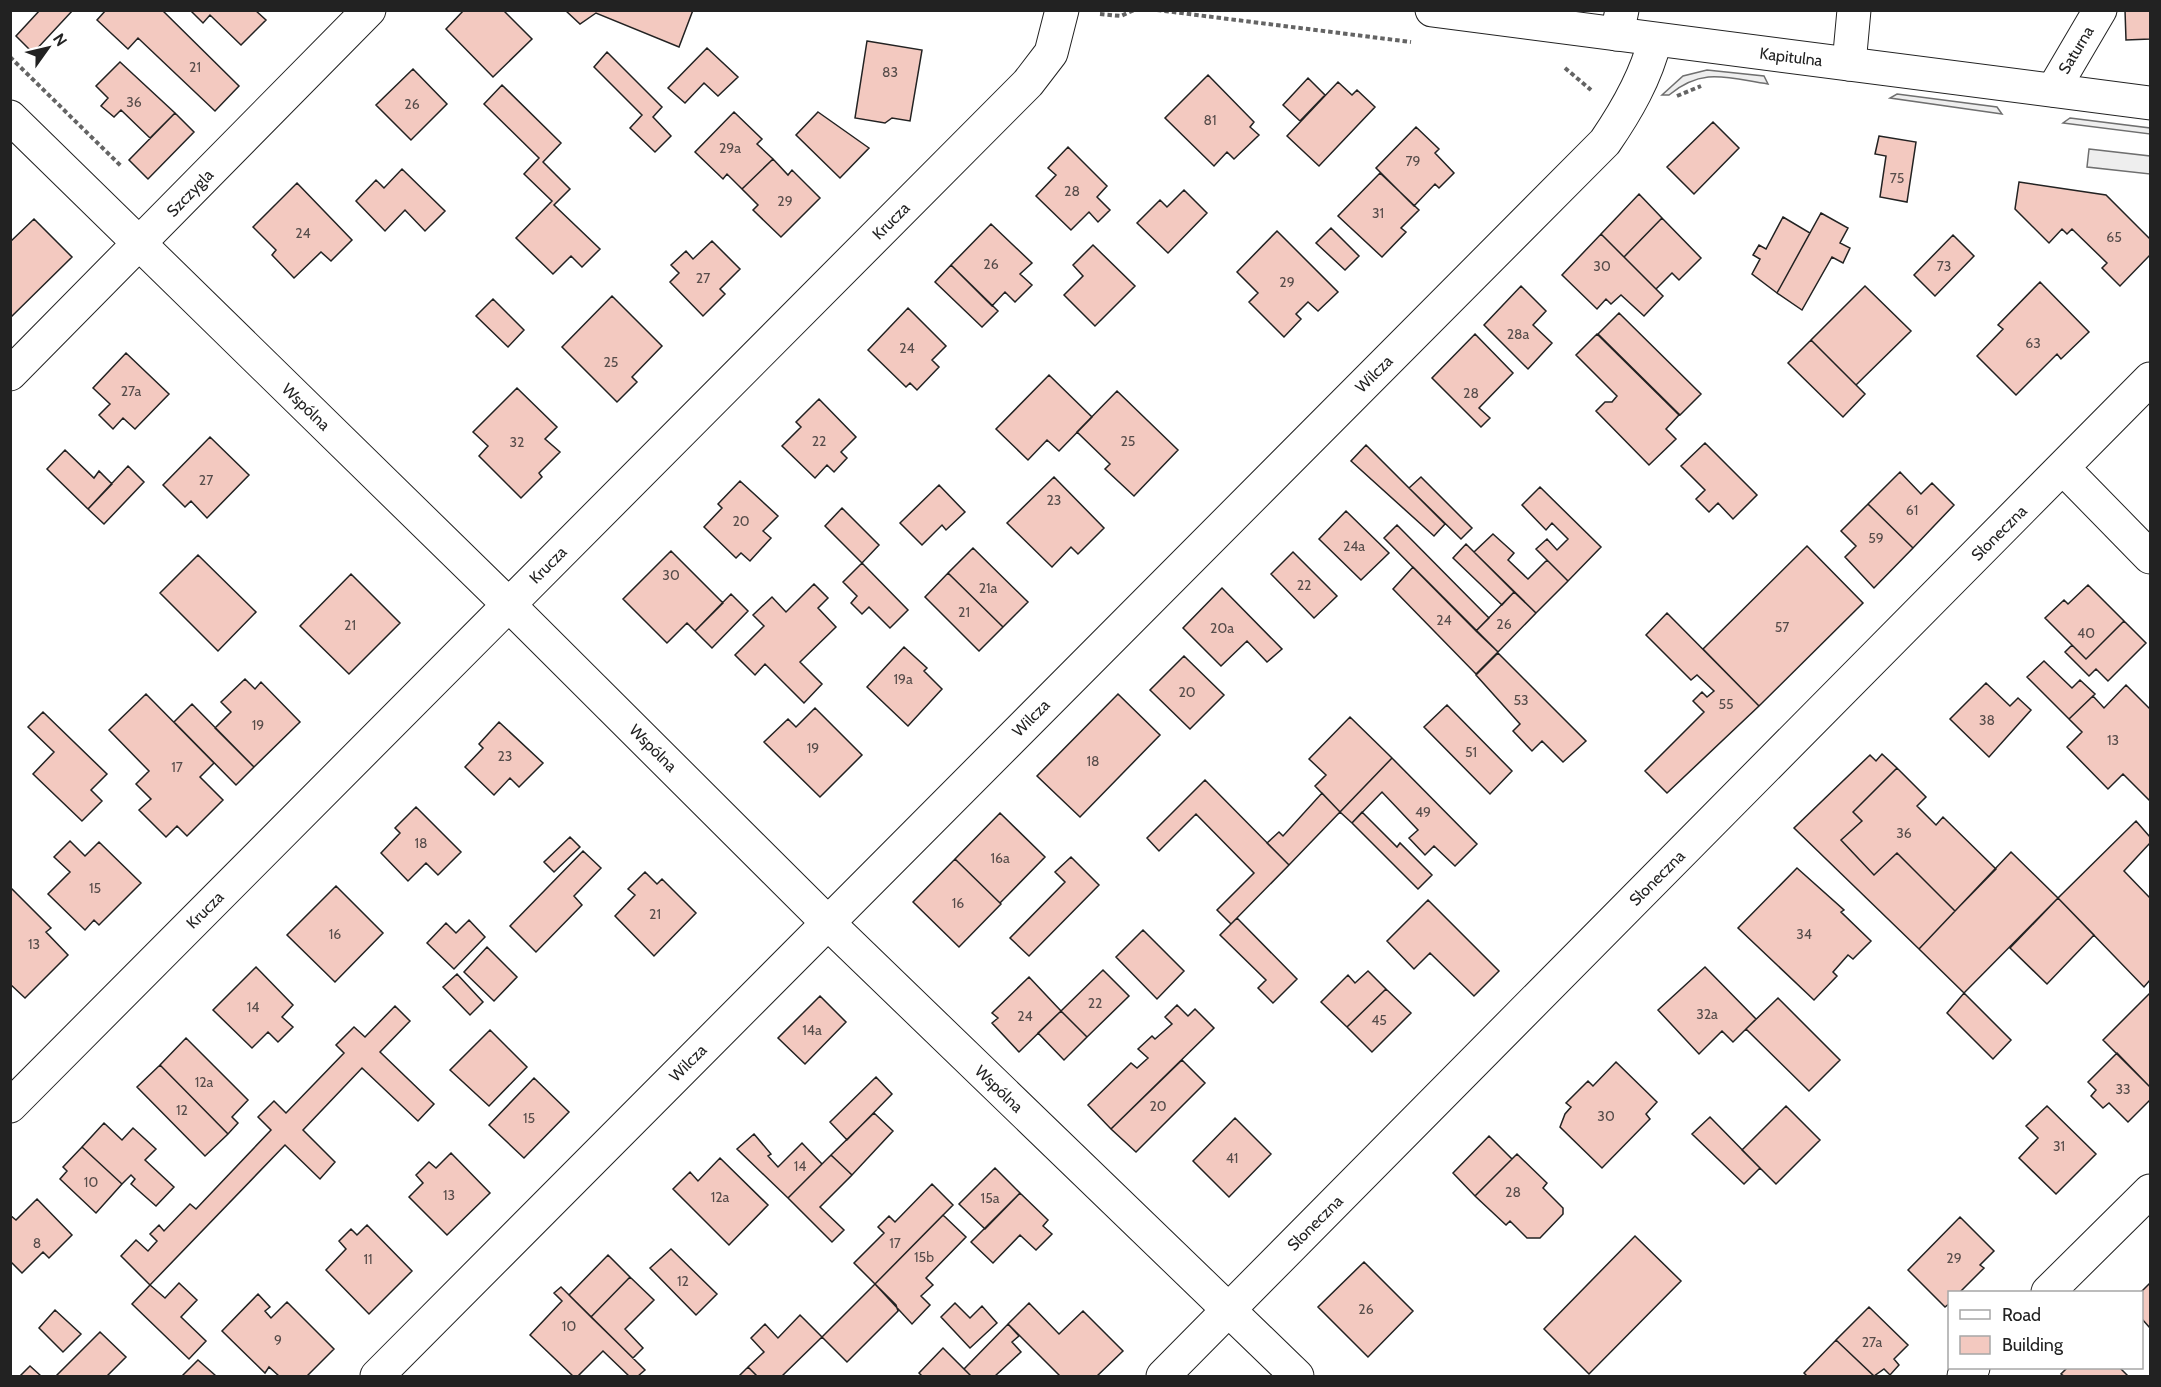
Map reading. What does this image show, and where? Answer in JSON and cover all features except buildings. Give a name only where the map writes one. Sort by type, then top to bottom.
[{"type":"street","name":"Szczygla","points":[[10,374],[369,10]]},
{"type":"street","name":"Kapitulna","points":[[1432,10],[1619,22],[1655,40],[2151,103]]},
{"type":"street","points":[[1849,64],[1854,10]]},
{"type":"street","name":"Saturna","points":[[2053,90],[2100,10]]},
{"type":"street","name":"Krucza","points":[[10,1106],[1028,83],[1051,53],[1076,12]]},
{"type":"street","name":"Wilcza","points":[[377,1377],[1605,142],[1633,98],[1649,63],[1655,40]]},
{"type":"street","name":"Wspólna","points":[[10,117],[509,605],[828,923],[1297,1377]]},
{"type":"street","name":"Słoneczna","points":[[1163,1377],[2151,379]]},
{"type":"street","points":[[2063,468],[2151,557]]},
{"type":"street","points":[[2050,1291],[2151,1191]]},
{"type":"path","points":[[1076,12],[1113,17],[1134,10]]},
{"type":"path","points":[[10,57],[106,151]]},
{"type":"shaded area","points":[[1707,70],[1764,76],[1768,84],[1728,77],[1704,78],[1681,86],[1669,95],[1662,95],[1683,76]]},
{"type":"shaded area","points":[[1897,94],[1997,107],[2002,114],[1890,98]]},
{"type":"shaded area","points":[[2070,118],[2150,128],[2150,134],[2063,123]]},
{"type":"shaded area","points":[[2089,149],[2150,156],[2150,174],[2087,167]]}]
